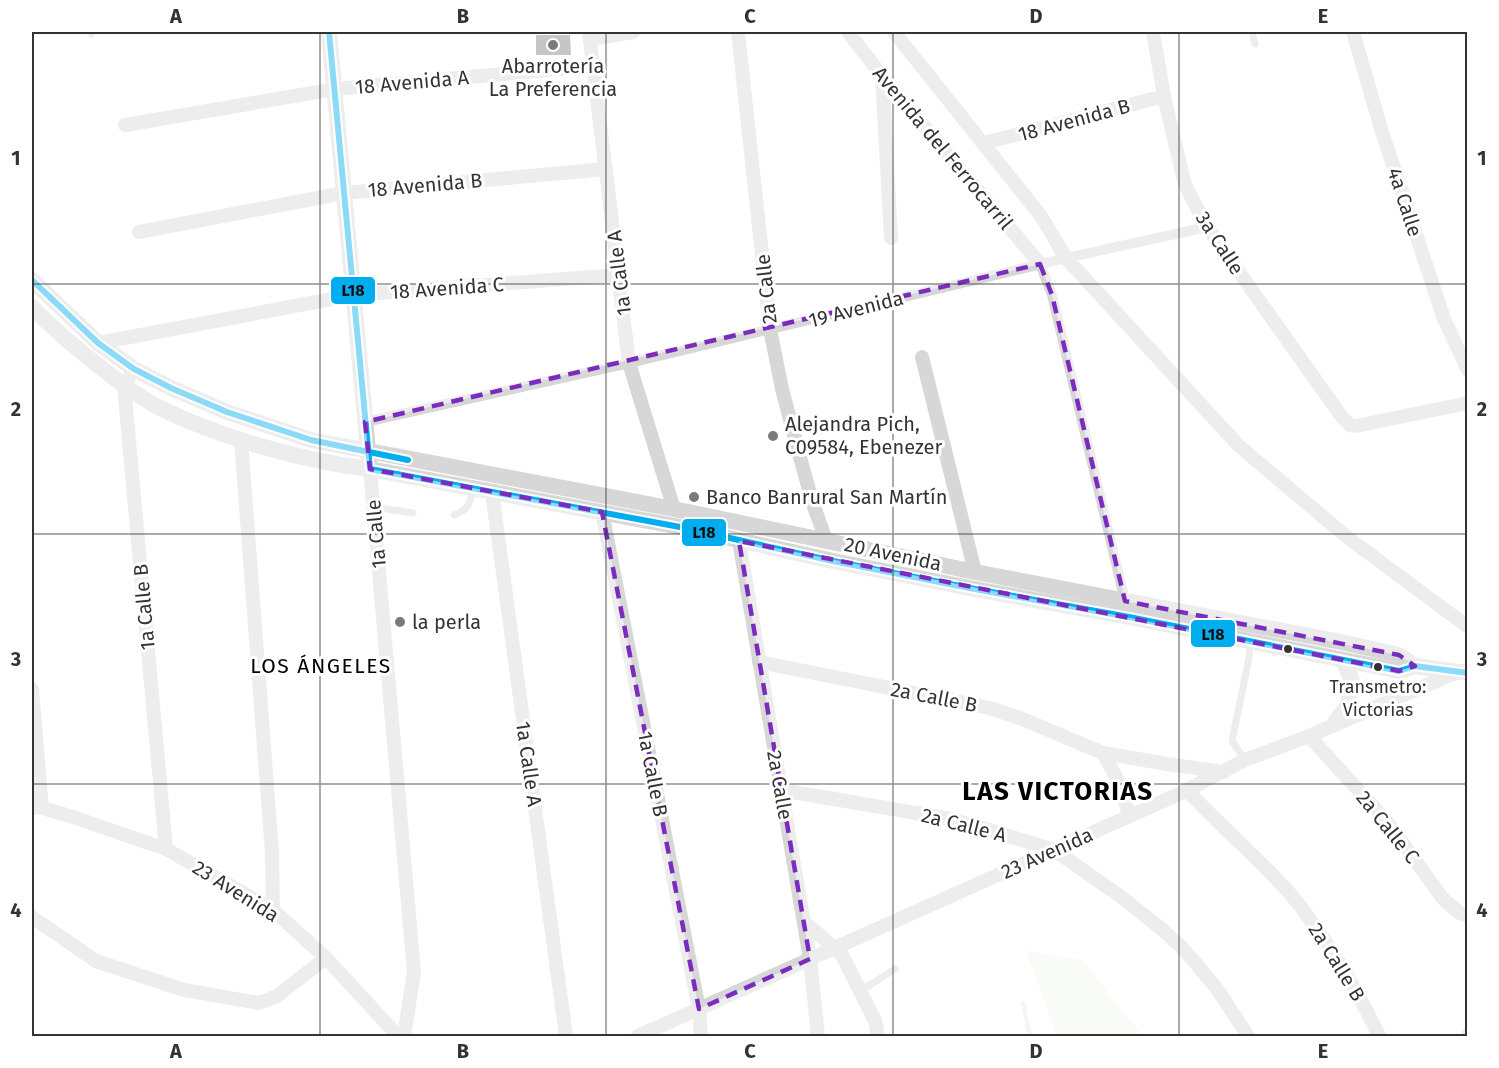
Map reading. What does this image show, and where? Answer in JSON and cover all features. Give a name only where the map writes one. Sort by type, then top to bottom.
[{"type":"street","name":"1a Calle","points":[[329,32],[414,972],[404,1036]]},
{"type":"street","points":[[589,35],[634,32]]},
{"type":"street","name":"2a Calle","points":[[738,32],[770,330],[798,450],[826,540]]},
{"type":"street","name":"Avenida del Ferrocarril","points":[[848,32],[882,76],[1040,264]]},
{"type":"street","name":"Avenida del Ferrocarril","points":[[894,32],[1041,216],[1066,258],[1239,446],[1347,537],[1467,627]]},
{"type":"street","name":"3a Calle","points":[[1153,32],[1164,96],[1185,185],[1207,226],[1342,417],[1350,425],[1356,426],[1467,403]]},
{"type":"street","name":"4a Calle","points":[[1353,32],[1382,132],[1441,309],[1467,370]]},
{"type":"street","name":"1a Calle A","points":[[589,35],[629,363],[674,509]]},
{"type":"street","name":"18 Avenida A","points":[[125,125],[334,89],[593,66]]},
{"type":"street","points":[[882,76],[891,238]]},
{"type":"street","name":"18 Avenida B","points":[[984,143],[1164,96]]},
{"type":"street","name":"18 Avenida B","points":[[139,232],[344,193],[606,169]]},
{"type":"street","name":"19 Avenida","points":[[365,422],[629,363],[1207,226]]},
{"type":"street","points":[[1040,264],[1052,294],[1127,609]]},
{"type":"street","name":"18 Avenida C","points":[[98,343],[353,295],[619,275]]},
{"type":"street","name":"20 Avenida","points":[[32,280],[98,343],[134,369],[227,412],[311,440],[826,540],[975,572],[1251,641],[1343,660],[1399,671],[1415,666],[1462,673]]},
{"type":"street","name":"20 Avenida","points":[[32,307],[72,345],[124,386],[159,407],[241,440],[340,465],[680,527],[980,590],[1127,609],[1329,640],[1399,655],[1415,666]]},
{"type":"street","points":[[922,357],[975,572]]},
{"type":"street","points":[[124,386],[134,369]]},
{"type":"street","name":"1a Calle B","points":[[124,386],[166,849]]},
{"type":"street","points":[[241,440],[272,853],[273,910]]},
{"type":"street","name":"1a Calle A","points":[[492,492],[566,1036]]},
{"type":"street","name":"1a Calle B","points":[[602,512],[699,1009],[701,1036]]},
{"type":"street","name":"2a Calle","points":[[739,541],[810,959],[818,1036]]},
{"type":"street","points":[[1334,724],[1348,705],[1352,681],[1343,660]]},
{"type":"street","name":"2a Calle B","points":[[759,662],[990,708],[1020,718],[1103,753],[1224,772]]},
{"type":"street","name":"23 Avenida","points":[[638,1036],[1130,816],[1245,760],[1462,673]]},
{"type":"street","points":[[32,689],[37,808]]},
{"type":"street","name":"2a Calle C","points":[[1309,736],[1389,824],[1444,900],[1467,916]]},
{"type":"street","points":[[1103,753],[1116,777],[1130,816]]},
{"type":"street","name":"2a Calle A","points":[[781,790],[951,819],[1054,850],[1120,896],[1181,947],[1216,989],[1248,1036]]},
{"type":"street","name":"2a Calle B","points":[[1187,790],[1284,886],[1304,911],[1343,968],[1379,1036]]},
{"type":"street","name":"23 Avenida","points":[[37,808],[70,816],[166,849],[273,910],[326,958],[398,1036]]},
{"type":"street","points":[[32,917],[96,961],[184,990],[259,1003],[277,996],[326,958]]},
{"type":"street","points":[[804,922],[835,948],[846,962],[875,1021],[876,1036]]},
{"type":"lane","points":[[1252,32],[1255,44]]},
{"type":"lane","points":[[454,515],[466,509],[474,489]]},
{"type":"lane","points":[[373,507],[413,513]]},
{"type":"lane","points":[[1245,760],[1232,741],[1251,641]]},
{"type":"lane","points":[[860,990],[896,969]]},
{"type":"highlighted area","points":[[1040,264],[1052,295],[1125,601],[1399,655],[1415,666],[1399,671],[739,541],[810,959],[699,1009],[602,512],[370,469],[365,422]]},
{"type":"shaded area","points":[[1026,951],[1082,960],[1142,1036],[1057,1036]]},
{"type":"building","name":"Abarrotería La Preferencia","points":[[536,35],[570,35],[571,55],[536,55]]},
{"type":"waterway","points":[[1023,1003],[1030,1036]]},
{"type":"transit line","name":"L18","points":[[329,32],[370,469],[680,527],[833,561],[1399,671],[1415,666],[1468,673]]},
{"type":"transit line","name":"L18","points":[[32,280],[98,343],[134,369],[171,388],[227,412],[311,440],[408,460]]},
{"type":"place","name":"Abarrotería La Preferencia","points":[[553,45]]},
{"type":"place","name":"Alejandra Pich, C09584, Ebenezer","points":[[773,436]]},
{"type":"place","name":"Banco Banrural San Martín","points":[[694,497]]},
{"type":"place","name":"la perla","points":[[400,622]]},
{"type":"place","name":"Transmetro: Victorias","points":[[1378,667]]},
{"type":"district","name":"LOS ÁNGELES","points":[[321,666]]},
{"type":"district","name":"LAS VICTORIAS","points":[[1058,791]]}]
